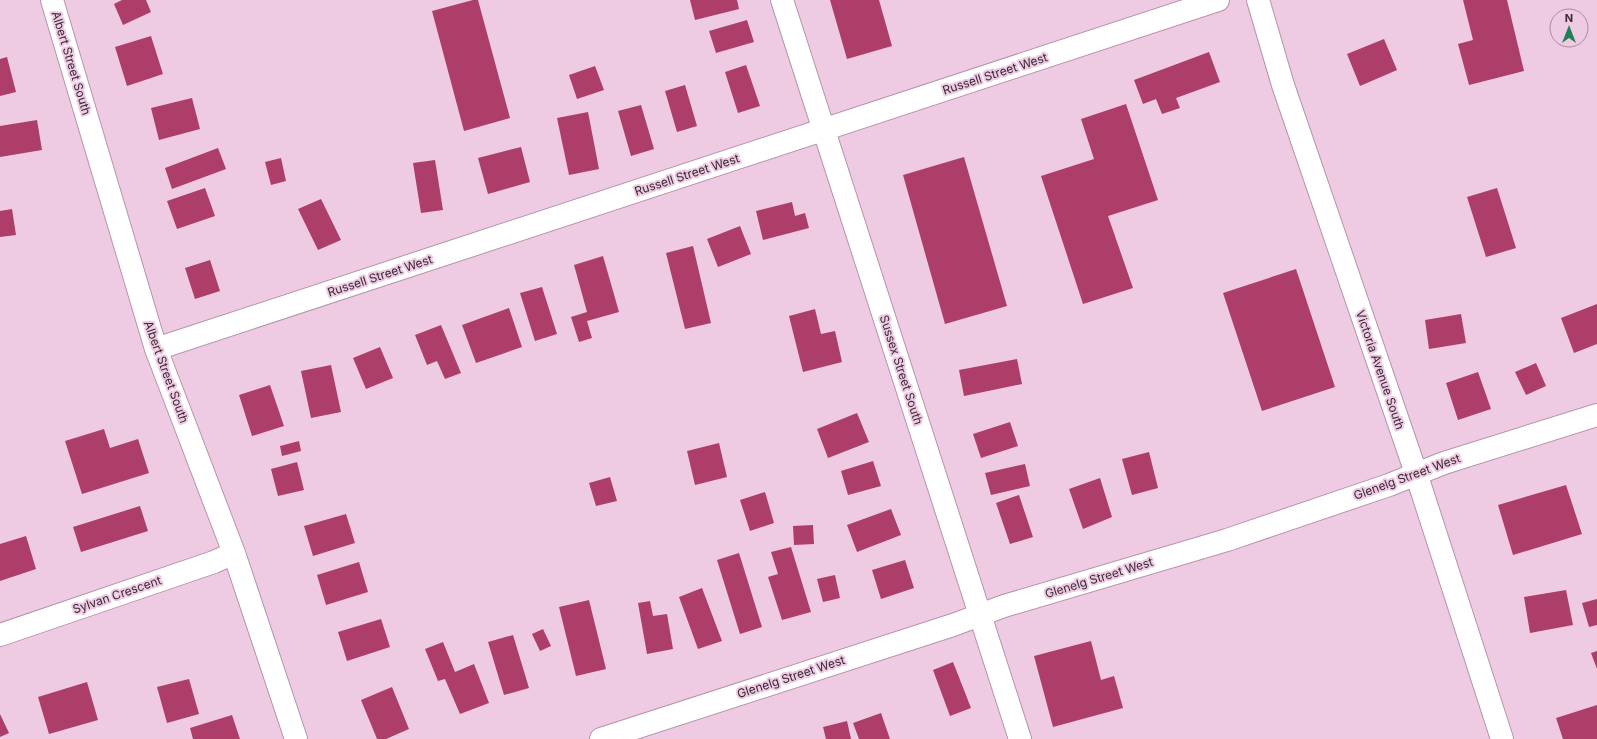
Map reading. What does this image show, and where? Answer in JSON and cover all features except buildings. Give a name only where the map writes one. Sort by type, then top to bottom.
[{"type":"street","name":"Albert Street South","points":[[52,0],[156,349],[234,553],[296,739]]},
{"type":"street","name":"Sussex Street South","points":[[782,0],[1020,739]]},
{"type":"street","name":"Russell Street West","points":[[156,349],[1218,0]]},
{"type":"street","name":"Victoria Avenue South","points":[[1258,0],[1283,85],[1416,473],[1502,739]]},
{"type":"street","name":"Glenelg Street West","points":[[601,739],[953,625],[980,614],[1227,540],[1389,485],[1416,473],[1597,415]]},
{"type":"street","name":"Sylvan Crescent","points":[[0,636],[214,562],[234,553]]}]
